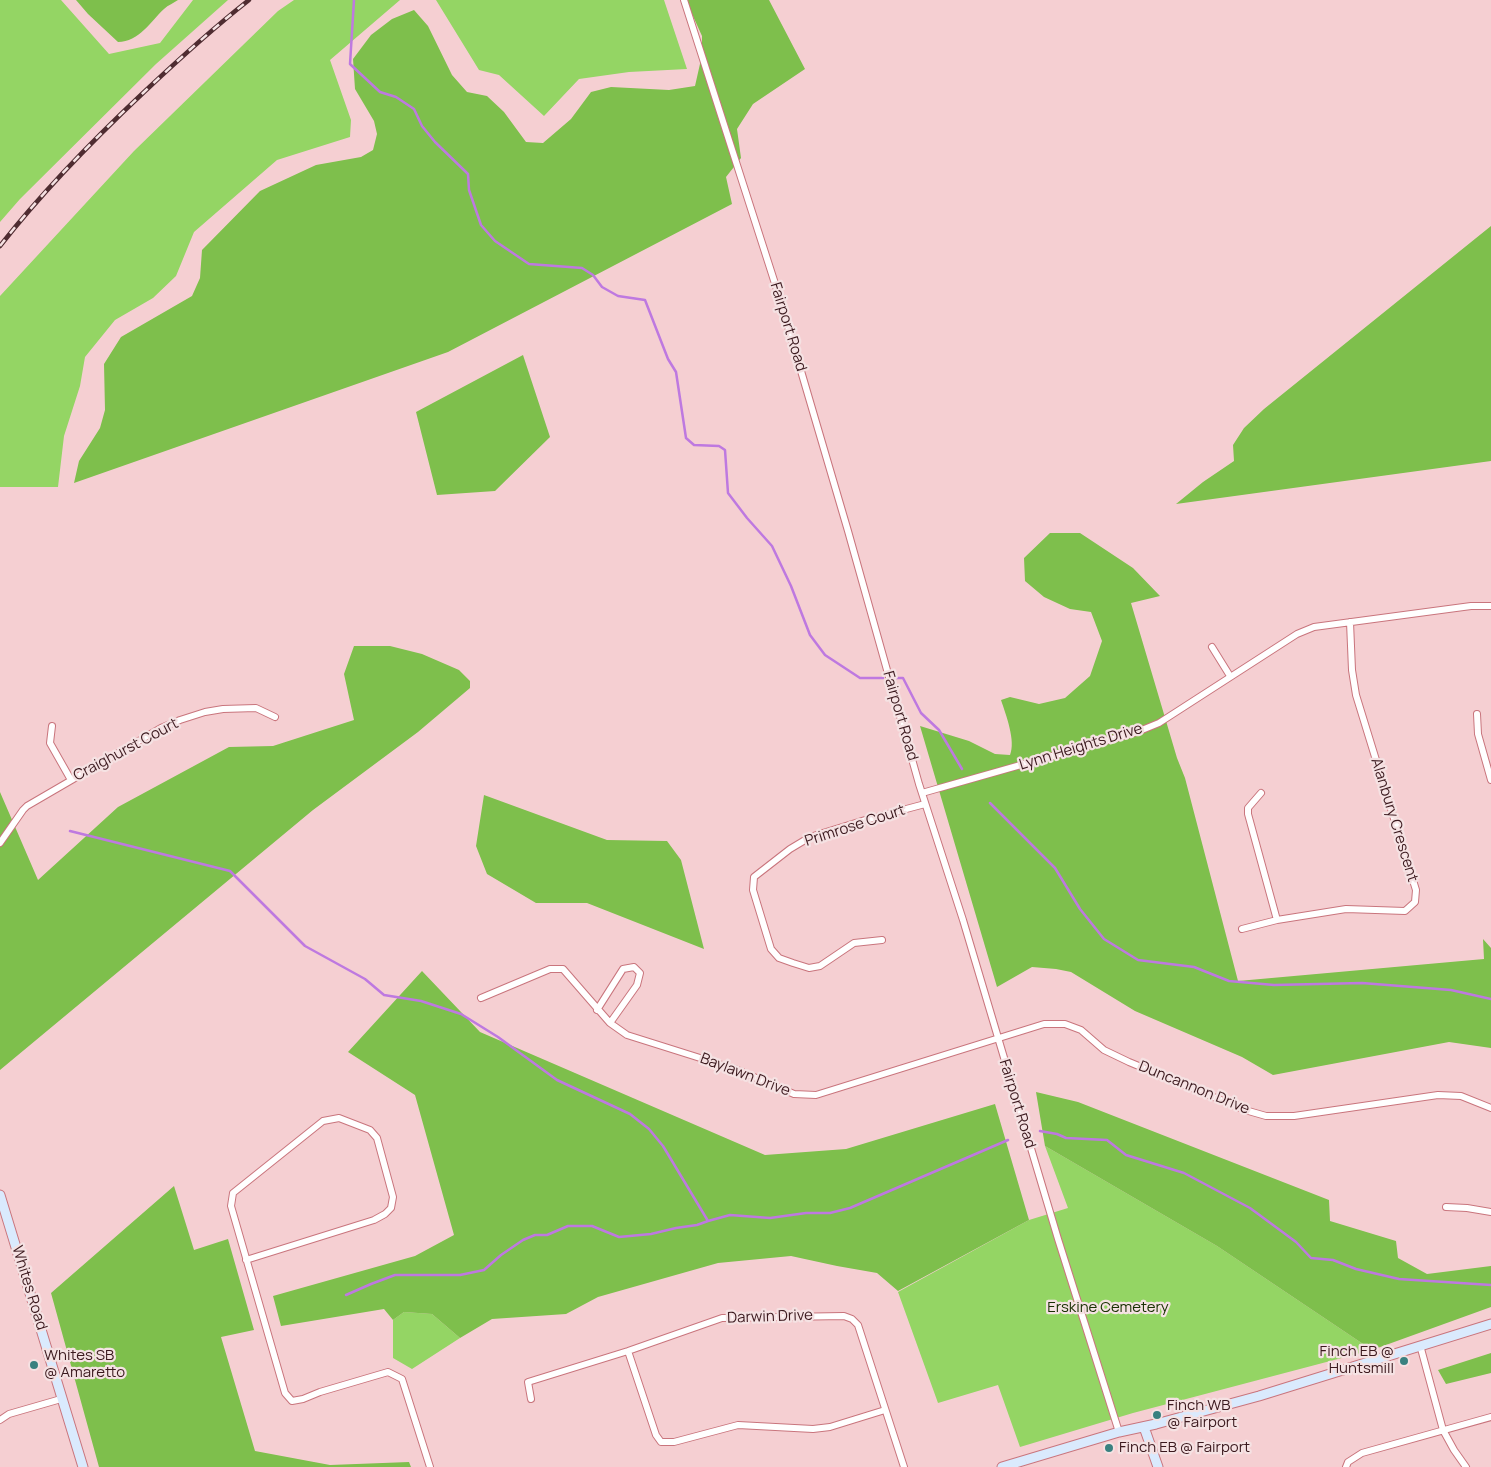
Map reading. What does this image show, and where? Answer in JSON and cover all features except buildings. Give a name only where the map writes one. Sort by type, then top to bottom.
[{"type":"main road","name":"Whites Road","points":[[0,1195],[83,1467]]},
{"type":"main road","points":[[1002,1467],[1120,1432],[1259,1396],[1491,1324]]},
{"type":"main road","points":[[1144,1427],[1158,1467]]},
{"type":"street","name":"Fairport Road","points":[[684,0],[780,296],[925,804],[963,920],[1061,1249],[1120,1432]]},
{"type":"street","name":"Lynn Heights Drive","points":[[922,793],[1137,732],[1159,723],[1297,634],[1314,627],[1471,606],[1491,606]]},
{"type":"street","name":"Alanbury Crescent","points":[[1242,929],[1277,920],[1346,909],[1405,911],[1415,902],[1416,890],[1356,695],[1352,670],[1350,622]]},
{"type":"street","points":[[1212,648],[1230,676]]},
{"type":"street","name":"Craighurst Court","points":[[0,843],[22,810],[27,806],[161,728],[206,712],[231,709],[256,708],[275,717]]},
{"type":"street","points":[[1477,714],[1478,734],[1491,779]]},
{"type":"street","points":[[52,726],[50,743],[71,780]]},
{"type":"street","points":[[1261,793],[1248,808],[1248,814],[1277,920]]},
{"type":"street","name":"Primrose Court","points":[[882,940],[854,943],[820,966],[809,968],[792,964],[780,958],[771,950],[753,890],[754,877],[790,849],[810,837],[925,804]]},
{"type":"street","points":[[597,1010],[623,969],[634,967],[640,974],[637,985],[610,1024]]},
{"type":"street","name":"Baylawn Drive","points":[[481,998],[550,969],[563,968],[610,1024],[627,1036],[735,1069],[794,1094],[816,1096],[998,1040]]},
{"type":"street","name":"Duncannon Drive","points":[[998,1040],[1044,1024],[1065,1024],[1081,1030],[1104,1050],[1129,1062],[1246,1110],[1266,1116],[1294,1116],[1438,1095],[1461,1096],[1491,1108]]},
{"type":"street","points":[[246,1260],[374,1220],[391,1208],[393,1197],[377,1138],[370,1130],[339,1118],[323,1121],[233,1193],[231,1206],[246,1260],[285,1393],[292,1401],[303,1400],[320,1392],[388,1372],[393,1373],[402,1379],[430,1467]]},
{"type":"street","points":[[1446,1207],[1491,1212]]},
{"type":"street","name":"Darwin Drive","points":[[531,1400],[528,1382],[722,1318],[844,1316],[852,1319],[858,1325],[904,1467]]},
{"type":"street","points":[[1420,1345],[1443,1430],[1466,1467]]},
{"type":"street","points":[[628,1350],[656,1435],[661,1442],[674,1442],[738,1425],[812,1429],[830,1427],[885,1410]]},
{"type":"street","points":[[0,1420],[9,1414],[62,1398]]},
{"type":"street","points":[[1346,1467],[1348,1462],[1362,1453],[1491,1417]]},
{"type":"green space","points":[[0,0],[61,0],[109,54],[160,43],[193,0],[228,0],[156,64],[20,199],[0,222]]},
{"type":"green space","points":[[76,0],[178,0],[166,8],[138,35],[132,39],[118,42]]},
{"type":"green space","points":[[294,0],[400,0],[330,60],[351,120],[350,137],[277,160],[194,232],[176,276],[153,298],[115,320],[85,357],[80,386],[64,436],[58,487],[0,487],[0,296],[134,151],[278,11]]},
{"type":"green space","points":[[436,0],[664,0],[687,69],[629,72],[579,79],[544,116],[499,75],[479,70]]},
{"type":"green space","points":[[688,0],[769,0],[805,69],[753,104],[737,129],[741,158],[726,177],[732,204],[448,352],[74,483],[79,461],[100,428],[105,410],[104,364],[121,337],[192,296],[200,278],[202,250],[260,191],[316,165],[361,157],[373,150],[377,134],[374,121],[355,89],[353,59],[371,35],[392,19],[414,10],[428,26],[452,75],[467,92],[487,96],[504,112],[526,142],[543,143],[571,119],[591,92],[611,87],[669,90],[695,86],[702,55],[702,36],[688,5]]},
{"type":"green space","points":[[1491,226],[1491,461],[1176,504],[1203,482],[1234,461],[1233,445],[1244,428],[1264,409]]},
{"type":"green space","points":[[523,355],[550,437],[495,491],[437,495],[416,412]]},
{"type":"green space","points":[[1050,533],[1080,533],[1133,568],[1160,596],[1131,603],[1177,758],[1185,778],[1238,981],[1484,959],[1483,939],[1491,948],[1491,1048],[1449,1042],[1273,1075],[1242,1057],[1135,1011],[1071,972],[1032,967],[997,987],[920,726],[969,741],[995,754],[1010,755],[1012,749],[1011,735],[1001,700],[1010,697],[1039,704],[1065,698],[1090,676],[1102,641],[1091,612],[1070,609],[1044,597],[1025,581],[1024,558]]},
{"type":"green space","points":[[354,646],[390,646],[422,654],[459,670],[470,681],[470,688],[418,732],[313,810],[0,1070],[0,792],[38,880],[118,807],[229,747],[273,746],[354,720],[344,674]]},
{"type":"green space","points":[[484,795],[607,840],[667,841],[681,860],[704,949],[587,903],[536,903],[487,874],[476,846]]},
{"type":"green space","points":[[422,971],[480,1032],[765,1155],[846,1149],[995,1104],[1029,1220],[898,1291],[877,1273],[791,1256],[718,1263],[598,1297],[566,1314],[492,1319],[460,1338],[432,1314],[404,1312],[393,1320],[384,1309],[281,1326],[273,1296],[415,1256],[454,1235],[415,1095],[348,1052]]},
{"type":"green space","points":[[1036,1092],[1078,1102],[1329,1200],[1330,1221],[1396,1241],[1398,1258],[1427,1274],[1491,1266],[1491,1307],[1372,1350],[1217,1246],[1045,1146]]},
{"type":"green space","name":"Erskine Cemetery","points":[[1045,1146],[1217,1246],[1372,1350],[1133,1413],[1020,1447],[998,1385],[938,1403],[898,1292],[1029,1220],[1068,1208]]},
{"type":"green space","points":[[174,1186],[194,1250],[228,1239],[254,1330],[221,1337],[255,1451],[330,1465],[409,1462],[411,1467],[99,1467],[51,1293]]},
{"type":"green space","points":[[404,1312],[432,1314],[460,1338],[412,1369],[393,1358],[393,1320]]},
{"type":"green space","points":[[1491,1353],[1491,1373],[1446,1384],[1438,1370]]},
{"type":"waterway","points":[[354,0],[350,64],[380,92],[396,97],[414,109],[422,126],[435,142],[468,174],[469,190],[481,225],[495,241],[529,264],[582,268],[593,275],[602,287],[618,296],[645,300],[668,359],[676,372],[686,438],[694,445],[719,446],[725,450],[728,493],[772,546],[791,586],[810,635],[825,655],[860,678],[883,678]]},
{"type":"waterway","points":[[896,678],[903,678],[921,713],[939,730],[962,769]]},
{"type":"waterway","points":[[990,803],[1055,868],[1080,909],[1104,939],[1138,960],[1194,967],[1229,981],[1274,985],[1362,983],[1451,990],[1491,999]]},
{"type":"waterway","points":[[70,831],[230,871],[305,946],[365,979],[384,995],[421,1001],[461,1014],[498,1037],[557,1080],[630,1114],[649,1129],[663,1146],[708,1221]]},
{"type":"waterway","points":[[1040,1131],[1057,1134],[1066,1138],[1107,1140],[1126,1155],[1184,1173],[1250,1208],[1296,1242],[1311,1258],[1333,1260],[1356,1269],[1399,1279],[1491,1285]]},
{"type":"waterway","points":[[346,1295],[395,1275],[460,1275],[484,1270],[501,1255],[523,1240],[535,1235],[547,1235],[568,1226],[592,1226],[619,1237],[651,1234],[697,1225],[730,1215],[770,1218],[806,1213],[830,1213],[850,1208],[1008,1140]]},
{"type":"railway","points":[[0,246],[68,167],[105,129],[182,57],[249,0]]},
{"type":"place","name":"Finch EB @ Huntsmill","points":[[1404,1361]]},
{"type":"place","name":"Whites SB @ Amaretto","points":[[34,1365]]},
{"type":"place","name":"Finch WB @ Fairport","points":[[1157,1415]]},
{"type":"place","name":"Finch EB @ Fairport","points":[[1109,1448]]}]
